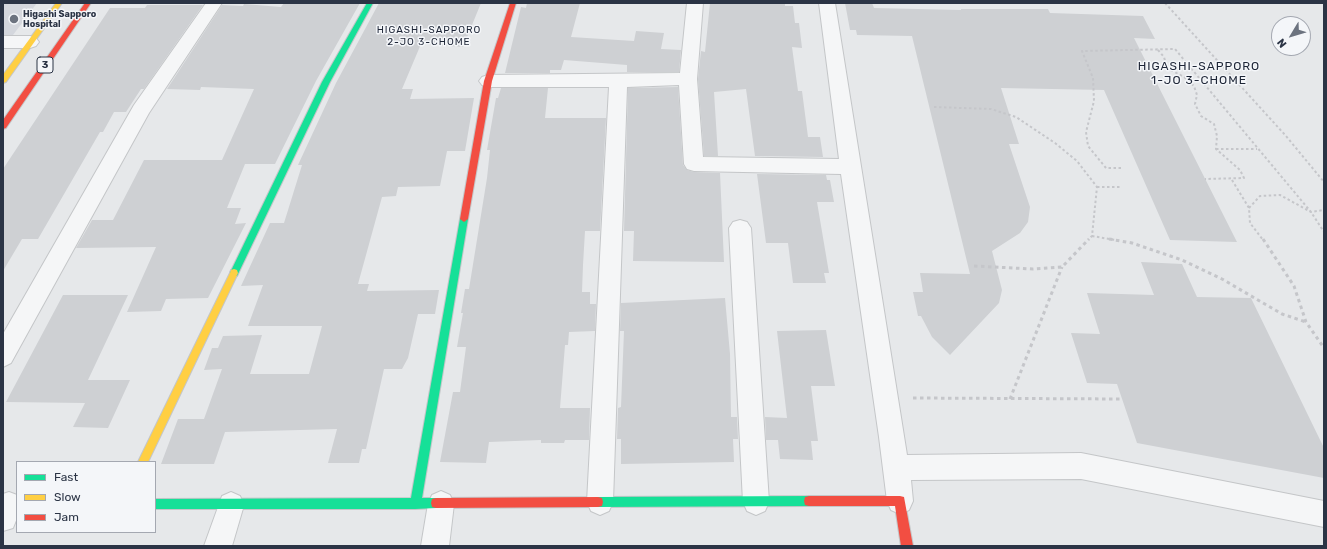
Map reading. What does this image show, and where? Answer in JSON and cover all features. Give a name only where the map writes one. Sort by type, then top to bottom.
[{"type":"street","name":"3","points":[[3,80],[59,3]]},
{"type":"street","name":"3","points":[[3,126],[88,3]]},
{"type":"street","points":[[3,356],[141,110],[214,3]]},
{"type":"street","points":[[143,461],[326,82],[370,3]]},
{"type":"street","points":[[415,504],[488,81],[513,3]]},
{"type":"street","points":[[695,3],[688,79],[694,164],[850,166]]},
{"type":"street","points":[[827,3],[850,166],[897,468],[900,501],[907,546]]},
{"type":"street","points":[[3,42],[30,42]]},
{"type":"street","points":[[488,81],[618,82],[688,79]]},
{"type":"street","points":[[600,502],[618,82]]},
{"type":"street","points":[[740,228],[756,502]]},
{"type":"street","points":[[897,468],[1081,466],[1324,514]]},
{"type":"street","points":[[156,504],[231,505],[900,501]]},
{"type":"street","points":[[435,546],[442,504]]},
{"type":"street","points":[[218,546],[231,505]]},
{"type":"path","points":[[1165,3],[1286,136],[1324,182]]},
{"type":"path","points":[[1121,168],[1106,168],[1088,146],[1086,132],[1094,101],[1093,78],[1082,51],[1175,49],[1311,212],[1324,232]]},
{"type":"path","points":[[1158,50],[1164,57],[1167,68],[1184,77],[1194,86],[1197,95],[1195,104],[1201,116],[1214,124],[1217,136],[1216,149]]},
{"type":"path","points":[[934,107],[991,109],[1016,117],[1055,142],[1077,161],[1097,187],[1092,236],[1062,266],[1010,398]]},
{"type":"path","points":[[1216,149],[1257,149]]},
{"type":"path","points":[[1205,179],[1232,180],[1244,178],[1240,170],[1216,149]]},
{"type":"path","points":[[1232,180],[1249,208],[1250,224],[1268,246],[1294,286],[1306,322],[1324,348]]},
{"type":"path","points":[[1097,187],[1120,187]]},
{"type":"path","points":[[1249,208],[1260,196],[1280,195],[1311,212],[1324,210]]},
{"type":"path","points":[[1092,236],[1132,243],[1182,260],[1222,279],[1282,314],[1306,322]]},
{"type":"path","points":[[974,266],[1033,269],[1062,266]]},
{"type":"path","points":[[906,398],[1123,399]]},
{"type":"shaded area","name":"Higashi Sapporo Hospital","points":[[3,3],[37,3],[13,35],[3,35]]},
{"type":"building","points":[[284,3],[360,3],[316,81],[275,164],[245,164],[227,208],[241,208],[235,224],[246,223],[208,298],[166,299],[161,311],[127,312],[156,247],[76,248],[92,220],[113,220],[144,160],[222,160],[254,89],[201,87],[200,90],[167,89],[222,5],[243,6],[244,4],[281,7]]},
{"type":"building","points":[[379,3],[481,3],[463,47],[421,44],[402,89],[413,89],[410,99],[474,98],[465,151],[447,151],[440,186],[398,187],[396,196],[382,197],[358,284],[369,284],[367,291],[439,290],[435,314],[418,314],[408,358],[402,369],[384,369],[366,449],[362,449],[359,463],[328,463],[337,429],[225,432],[214,464],[161,464],[178,419],[204,419],[222,369],[204,370],[212,348],[218,348],[223,336],[262,335],[250,374],[309,374],[322,326],[248,326],[263,285],[241,286],[270,223],[284,223],[302,165],[298,165],[336,83]]},
{"type":"building","points":[[527,3],[580,3],[571,37],[634,41],[636,31],[664,33],[661,49],[681,50],[679,72],[627,72],[627,65],[564,60],[561,70],[550,70],[550,73],[505,73],[521,7],[526,8]]},
{"type":"building","points":[[710,3],[785,3],[785,6],[793,6],[795,23],[799,23],[802,48],[792,47],[798,91],[802,91],[808,137],[820,137],[823,157],[755,156],[746,89],[714,92],[718,156],[704,156],[698,79],[701,51],[705,52]]},
{"type":"building","points":[[845,3],[872,3],[874,8],[961,10],[1048,9],[1050,13],[1143,16],[1155,39],[1134,38],[1237,242],[1170,240],[1104,90],[1001,88],[1019,144],[1009,144],[1030,207],[1028,222],[1020,233],[992,251],[1002,290],[999,303],[950,355],[932,337],[921,316],[918,316],[913,292],[923,292],[920,273],[970,274],[912,36],[857,35],[856,30],[850,30]]},
{"type":"building","points":[[147,5],[203,5],[144,89],[141,89],[126,112],[114,112],[103,132],[100,132],[38,239],[22,239],[3,271],[3,169],[110,8],[145,8]]},
{"type":"building","points":[[678,87],[683,165],[687,170],[694,172],[720,173],[724,262],[633,261],[634,231],[624,231],[628,88]]},
{"type":"building","points":[[501,88],[548,88],[545,118],[606,118],[600,231],[585,231],[583,265],[582,292],[590,292],[590,304],[596,304],[595,331],[569,332],[568,345],[565,345],[560,408],[590,408],[589,440],[565,440],[564,443],[541,443],[541,440],[489,442],[486,463],[440,462],[453,392],[460,392],[466,347],[457,347],[463,313],[461,313],[465,289],[469,289],[487,178],[490,150],[487,150],[496,98],[498,98]]},
{"type":"building","points":[[757,174],[826,175],[827,180],[830,180],[834,202],[817,202],[829,273],[824,273],[826,283],[793,283],[788,243],[766,243]]},
{"type":"building","points":[[1141,262],[1182,264],[1197,297],[1251,298],[1324,448],[1324,478],[1137,443],[1117,384],[1087,383],[1071,333],[1100,334],[1087,293],[1154,295]]},
{"type":"building","points":[[63,295],[128,295],[88,380],[130,380],[108,428],[73,427],[85,403],[6,402]]},
{"type":"building","points":[[725,298],[730,354],[731,417],[737,417],[738,439],[733,439],[734,462],[621,464],[621,439],[617,439],[618,408],[621,407],[624,331],[620,331],[621,303]]},
{"type":"building","points":[[826,330],[835,386],[811,386],[818,441],[811,441],[813,460],[780,459],[778,440],[766,440],[765,417],[787,418],[777,331]]},
{"type":"traffic: fast","points":[[234,273],[326,82],[370,3]]},
{"type":"traffic: fast","points":[[415,504],[464,219]]},
{"type":"traffic: fast","points":[[598,502],[809,501]]},
{"type":"traffic: fast","points":[[156,504],[436,503]]},
{"type":"traffic: slow","points":[[3,80],[59,3]]},
{"type":"traffic: slow","points":[[143,461],[234,273]]},
{"type":"traffic: jam","points":[[3,126],[88,3]]},
{"type":"traffic: jam","points":[[464,219],[488,81],[513,3]]},
{"type":"traffic: jam","points":[[809,501],[900,501],[907,546]]},
{"type":"traffic: jam","points":[[436,503],[598,502]]},
{"type":"place","name":"Higashi Sapporo Hospital","points":[[14,19]]},
{"type":"district","name":"HIGASHI-SAPPORO 2-JO 3-CHOME","points":[[429,36]]},
{"type":"district","name":"HIGASHI-SAPPORO 1-JO 3-CHOME","points":[[1199,74]]}]
